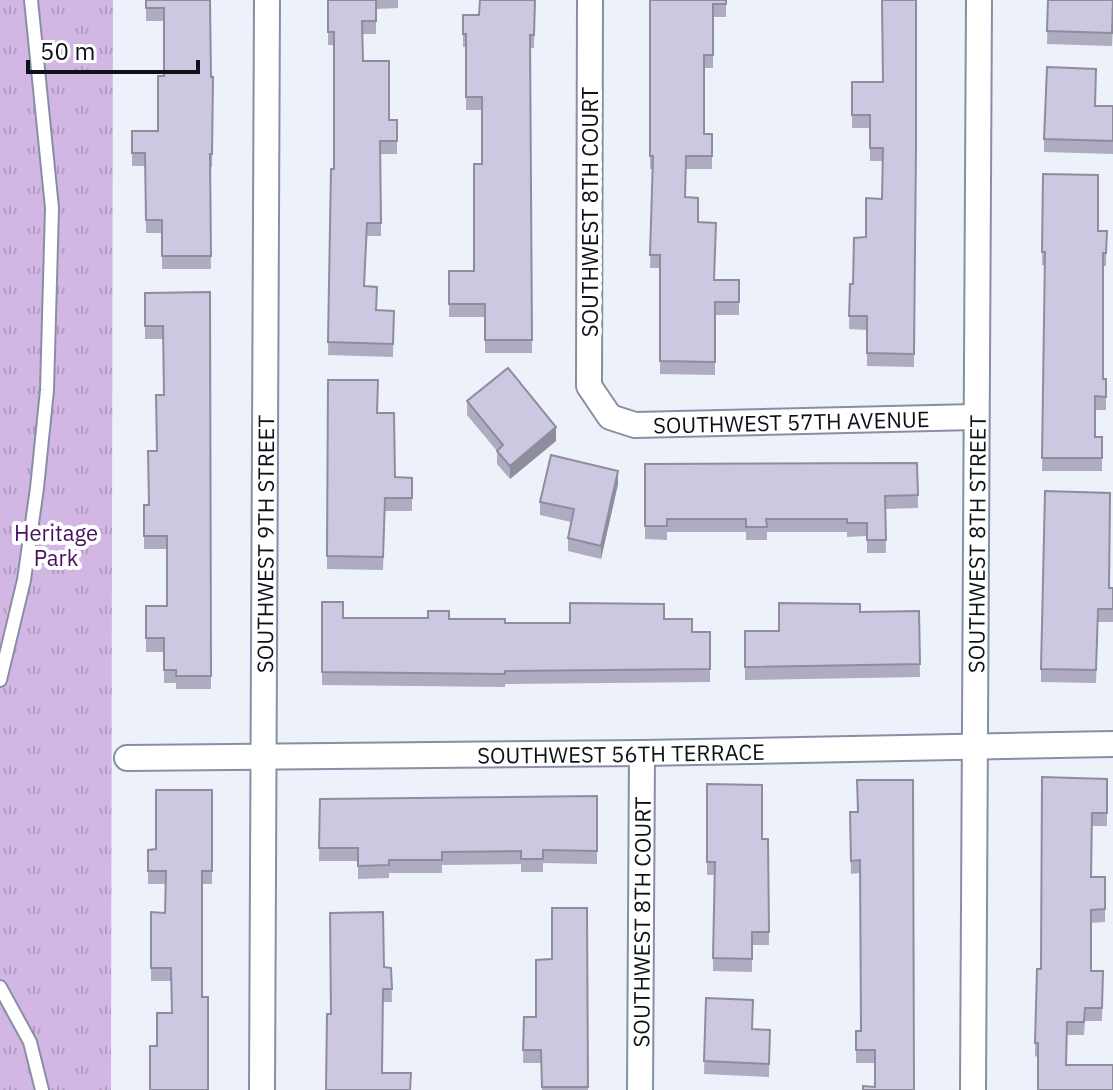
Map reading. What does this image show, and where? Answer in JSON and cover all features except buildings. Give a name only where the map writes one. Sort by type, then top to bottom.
[{"type":"street","name":"SOUTHWEST 9TH STREET","points":[[262,1090],[267,0]]},
{"type":"street","name":"SOUTHWEST 8TH COURT","points":[[590,0],[589,386],[610,417]]},
{"type":"street","name":"SOUTHWEST 8TH STREET","points":[[973,1090],[979,0]]},
{"type":"street","name":"SOUTHWEST 57TH AVENUE","points":[[610,417],[635,425],[975,417]]},
{"type":"street","name":"SOUTHWEST 56TH TERRACE","points":[[127,758],[1113,744]]},
{"type":"street","name":"SOUTHWEST 8TH COURT","points":[[640,1090],[642,753]]},
{"type":"lane","points":[[0,680],[24,580],[47,390],[52,208],[31,0]]},
{"type":"lane","points":[[0,987],[30,1042],[42,1090]]},
{"type":"green space","name":"Heritage Park","points":[[0,0],[113,0],[111,1090],[0,1090]]}]
